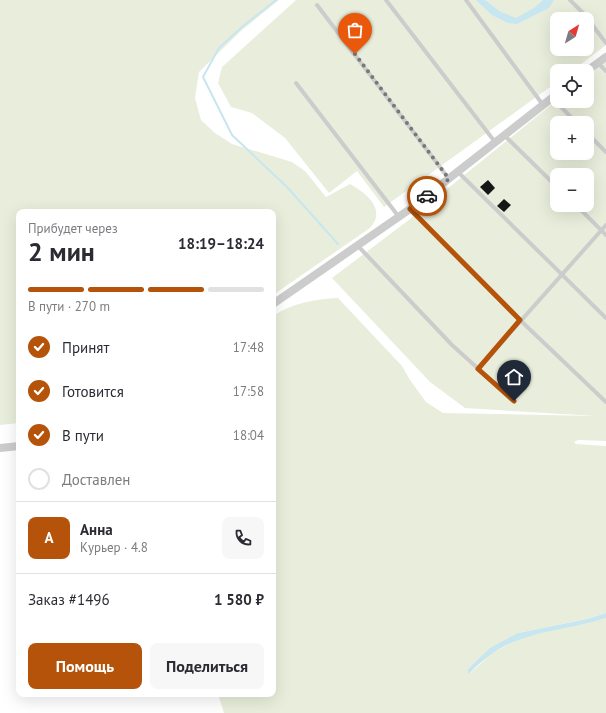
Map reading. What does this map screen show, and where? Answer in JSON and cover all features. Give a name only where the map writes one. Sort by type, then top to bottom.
[{"type":"street","points":[[594,66],[606,57]]},
{"type":"street","points":[[276,302],[399,218],[550,100]]},
{"type":"street","points":[[0,448],[16,446]]},
{"type":"lane","points":[[386,0],[495,142]]},
{"type":"lane","points":[[466,0],[543,105]]},
{"type":"lane","points":[[570,0],[584,14],[606,42]]},
{"type":"lane","points":[[317,5],[449,179]]},
{"type":"lane","points":[[598,63],[606,71]]},
{"type":"lane","points":[[296,83],[399,218]]},
{"type":"lane","points":[[565,108],[571,116]]},
{"type":"lane","points":[[504,135],[550,180]]},
{"type":"lane","points":[[594,140],[606,152]]},
{"type":"lane","points":[[458,172],[606,318]]},
{"type":"lane","points":[[410,209],[520,320],[606,402]]},
{"type":"lane","points":[[583,212],[606,235]]},
{"type":"lane","points":[[478,369],[606,225]]},
{"type":"lane","points":[[358,246],[452,345],[514,401]]},
{"type":"green space","points":[[0,0],[279,0],[242,30],[199,72],[195,98],[201,120],[215,133],[232,144],[292,162],[305,171],[326,197],[350,184],[362,192],[372,202],[376,214],[375,221],[370,228],[276,293],[276,209],[16,209],[16,423],[0,425]]},
{"type":"green space","points":[[296,0],[606,0],[606,45],[594,54],[594,12],[550,12],[550,56],[592,56],[581,64],[550,64],[550,87],[384,207],[357,171],[329,193],[285,138],[252,113],[231,107],[218,83],[222,67]]},
{"type":"green space","points":[[606,62],[606,441],[578,440],[574,442],[576,444],[606,446],[606,613],[587,619],[518,633],[468,669],[468,675],[491,654],[522,637],[606,618],[606,713],[224,713],[219,697],[276,697],[276,314],[304,302],[338,298],[402,366],[426,402],[443,413],[596,416],[465,408],[430,382],[332,278],[410,219],[550,106],[550,108],[594,108],[594,71]]},
{"type":"water","points":[[476,0],[485,0],[501,12],[516,18],[534,8],[543,0],[554,0],[549,8],[517,24],[508,23],[492,15]]},
{"type":"water","points":[[606,613],[606,618],[533,635],[516,641],[500,649],[484,660],[468,675],[468,669],[490,648],[518,633],[587,619]]},
{"type":"building","points":[[488,180],[495,188],[488,195],[480,187]]},
{"type":"building","points":[[504,199],[511,205],[504,212],[497,206]]},
{"type":"waterway","points":[[276,0],[242,27],[219,48],[203,77],[232,135],[287,187],[338,244]]},
{"type":"way so far","points":[[355,54],[449,179],[427,196]]},
{"type":"route","points":[[427,196],[410,209],[520,320],[478,369],[514,401]]}]
